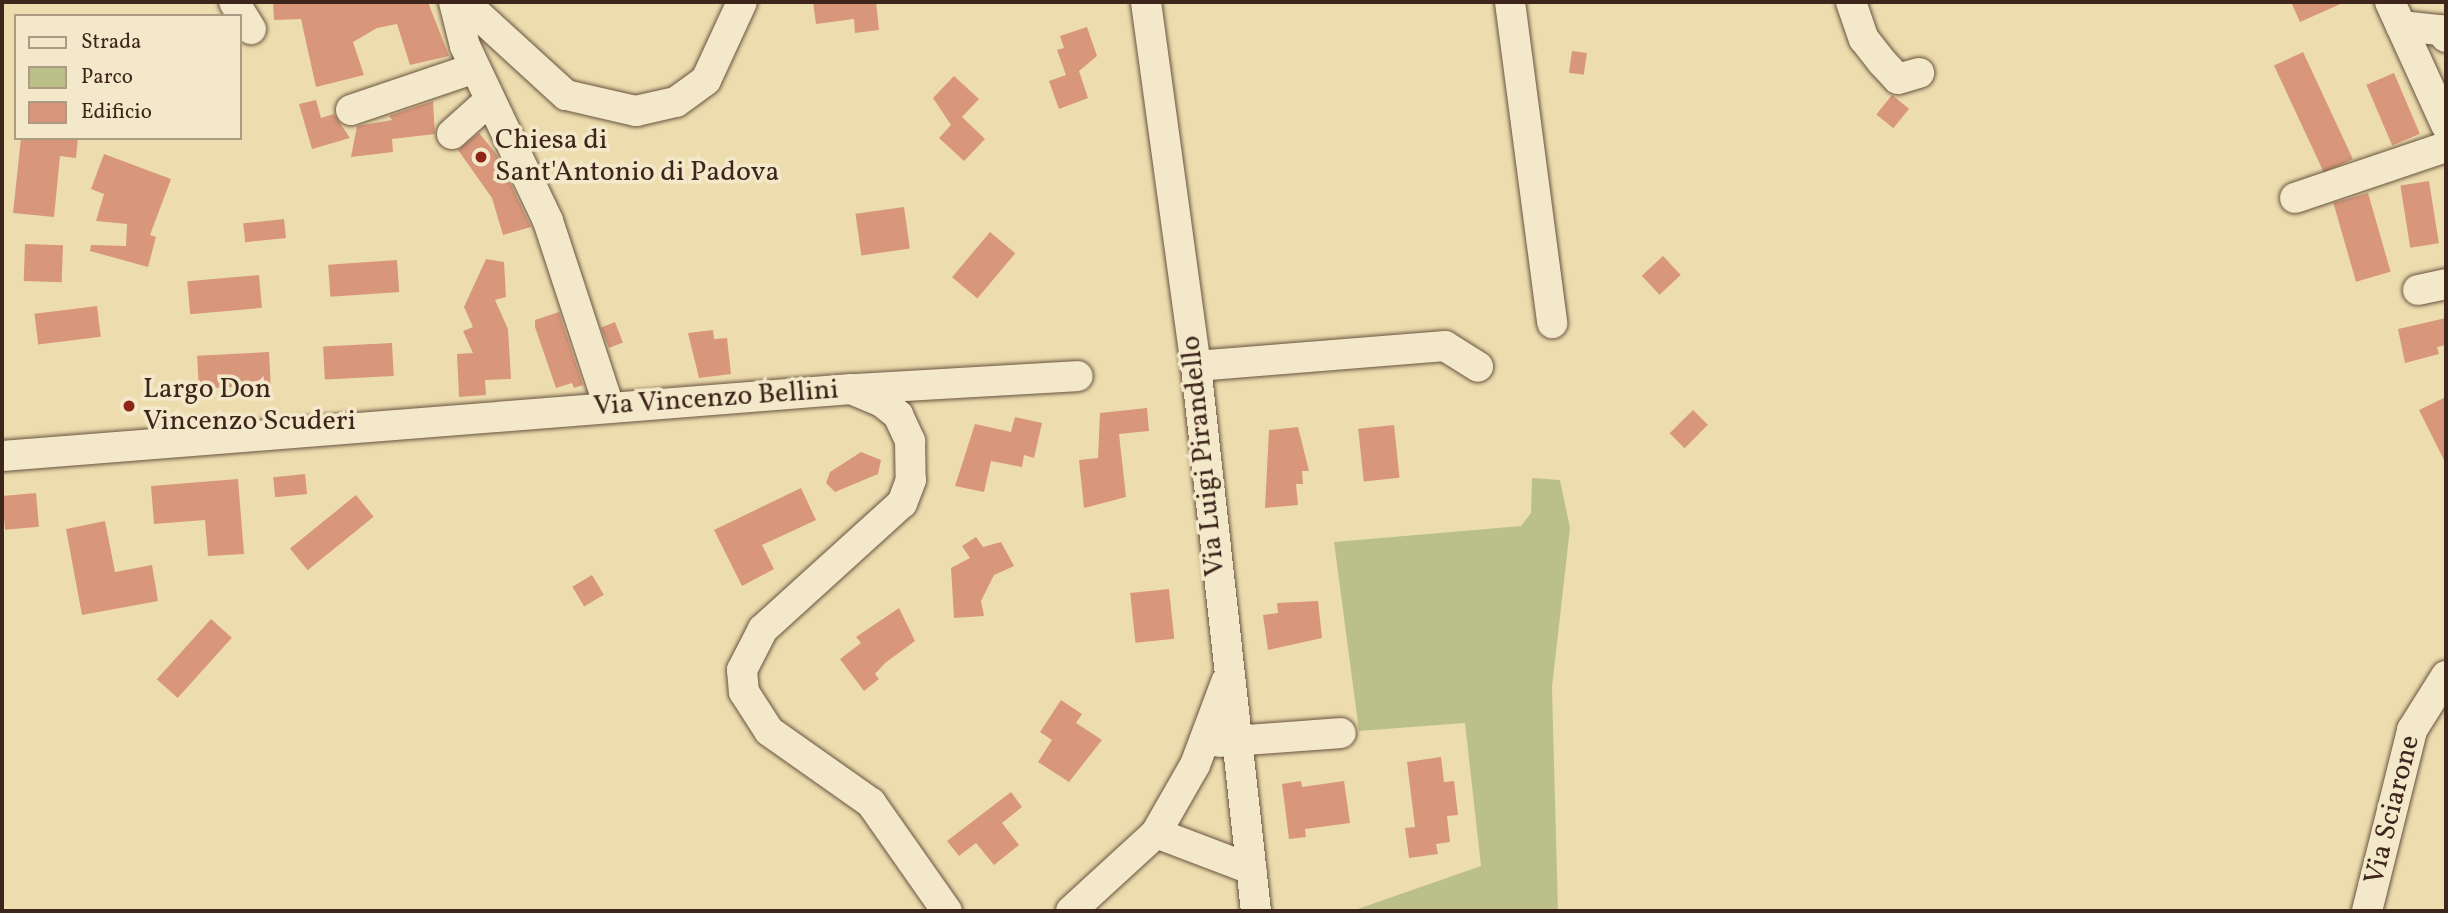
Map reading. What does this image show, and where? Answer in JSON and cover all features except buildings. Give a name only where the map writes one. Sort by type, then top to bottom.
[{"type":"street","points":[[454,2],[475,68],[548,221],[609,407]]},
{"type":"street","points":[[464,2],[566,95],[636,111],[676,102],[706,80],[742,2]]},
{"type":"street","name":"Via Luigi Pirandello","points":[[1146,2],[1196,366],[1256,911]]},
{"type":"street","points":[[1510,2],[1552,323]]},
{"type":"street","points":[[1851,2],[1864,39],[1898,79],[1919,73]]},
{"type":"street","points":[[2395,14],[2440,30],[2446,37]]},
{"type":"street","points":[[2395,14],[2446,125]]},
{"type":"street","points":[[242,15],[251,29]]},
{"type":"street","points":[[351,110],[475,68]]},
{"type":"street","points":[[452,134],[490,100]]},
{"type":"street","points":[[2295,198],[2446,147]]},
{"type":"street","points":[[1196,366],[1445,346],[1478,367]]},
{"type":"street","points":[[850,389],[1077,376]]},
{"type":"street","name":"Via Vincenzo Bellini","points":[[2,456],[850,389],[898,415],[909,441],[911,480],[902,503],[867,538],[763,629],[742,670],[744,692],[769,731],[871,803],[947,911]]},
{"type":"street","points":[[1071,911],[1156,833],[1204,741],[1228,675]]},
{"type":"street","name":"Via Sciarone","points":[[2367,911],[2412,730],[2446,676]]},
{"type":"street","points":[[1204,741],[1236,743],[1341,733]]},
{"type":"street","points":[[1156,833],[1251,869]]},
{"type":"green space","points":[[1532,478],[1560,480],[1570,528],[1552,687],[1558,911],[1352,911],[1481,866],[1465,723],[1359,731],[1334,542],[1521,526],[1531,513]]},
{"type":"place","name":"Chiesa di Sant'Antonio di Padova","points":[[481,157]]},
{"type":"place","name":"Largo Don Vincenzo Scuderi","points":[[129,406]]}]
